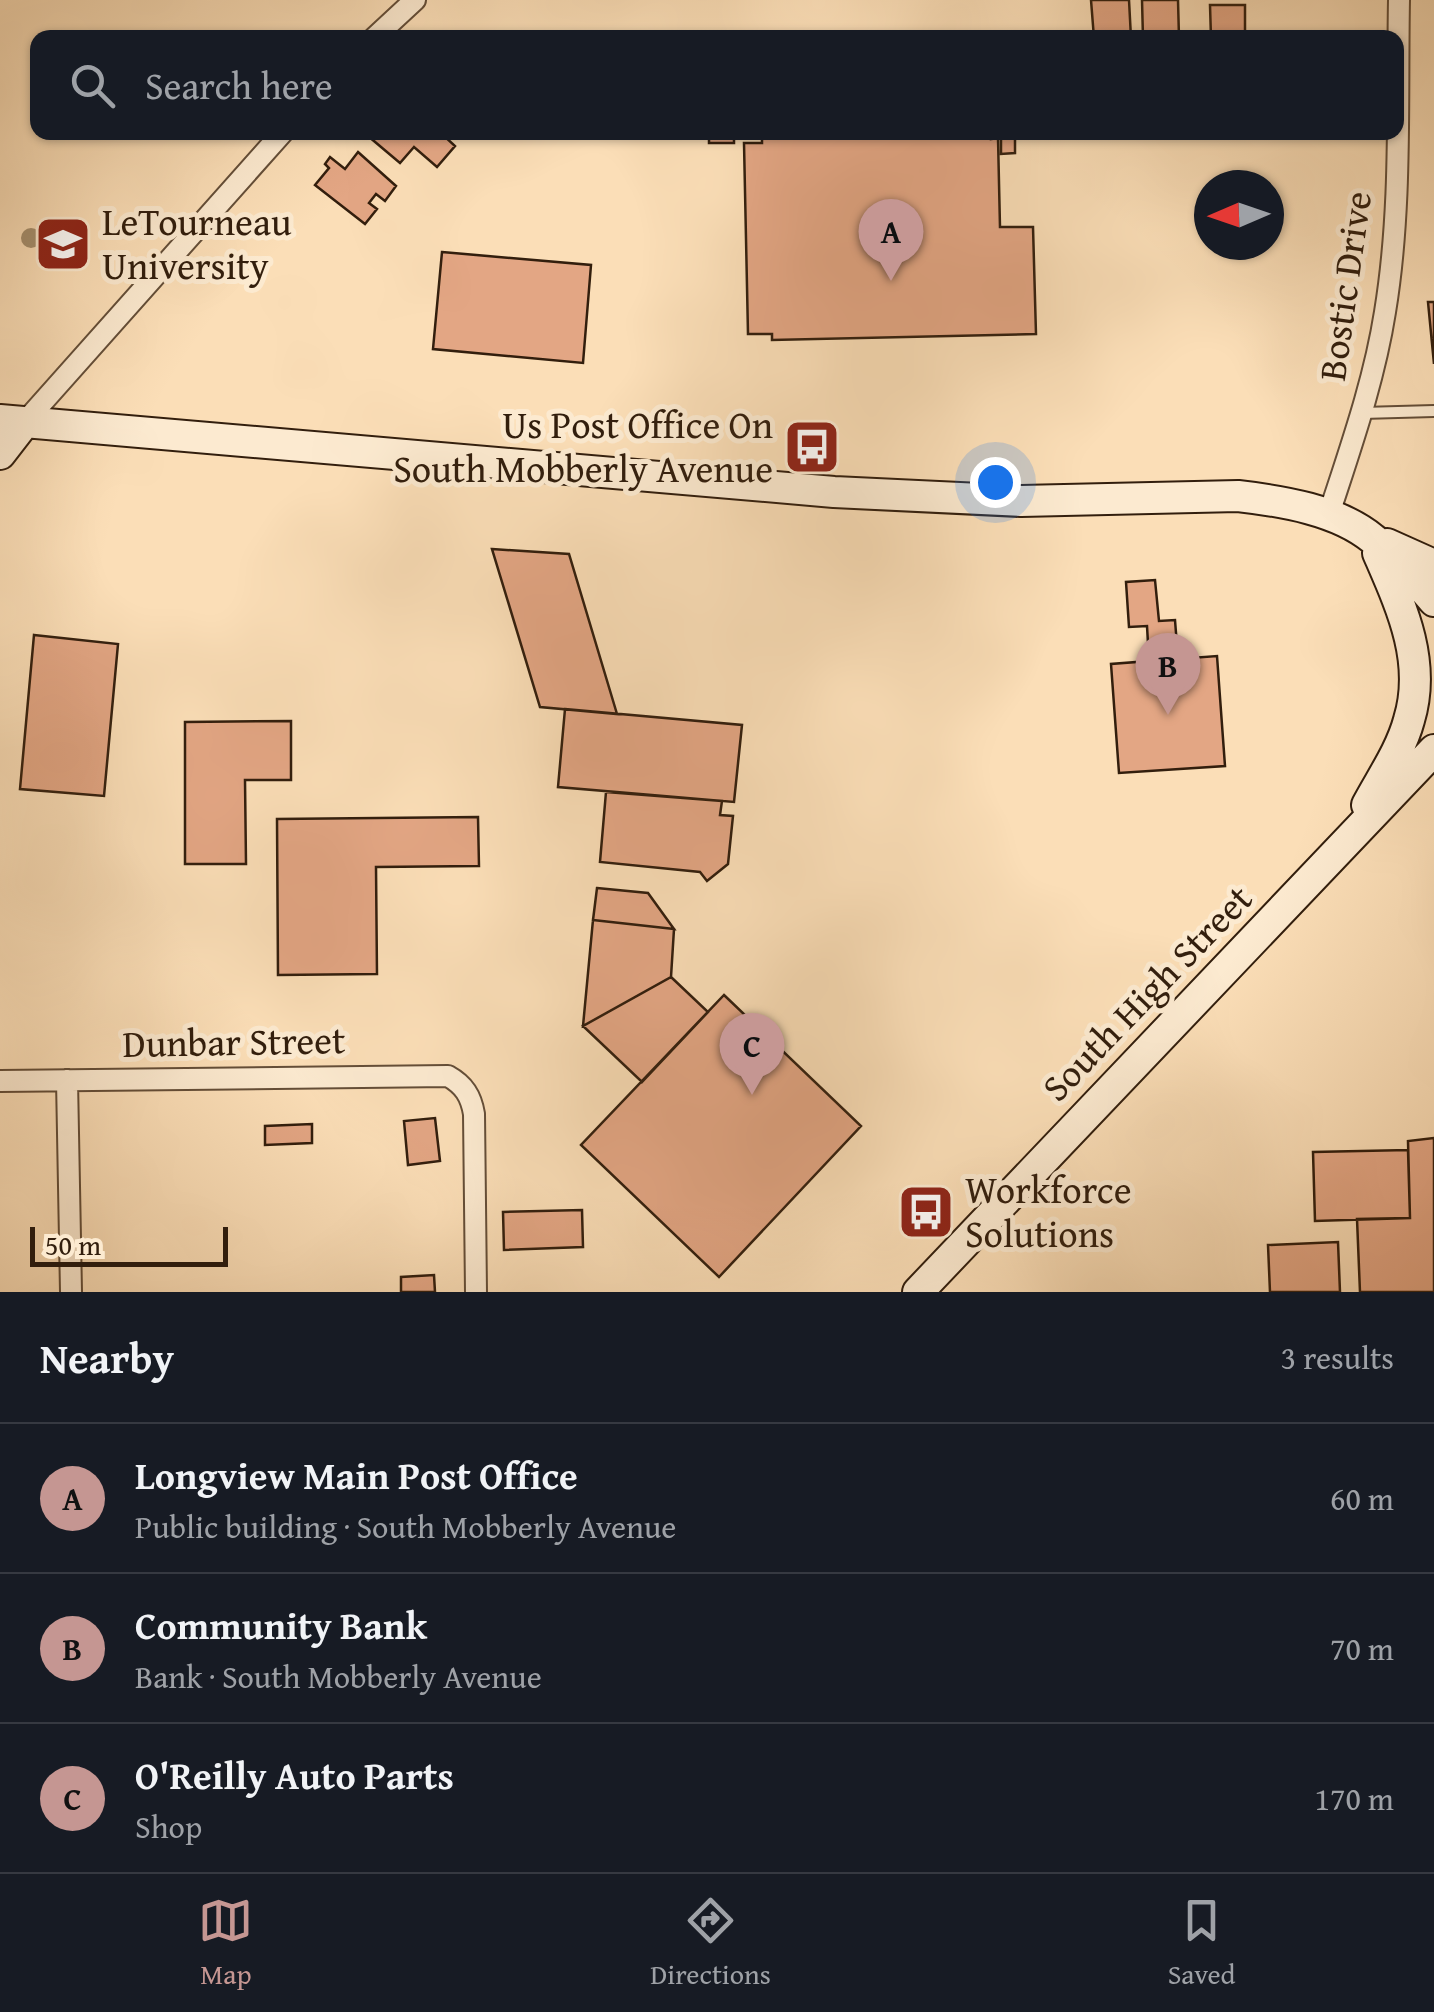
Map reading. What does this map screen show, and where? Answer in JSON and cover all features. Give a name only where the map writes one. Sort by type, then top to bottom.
[{"type":"main road","points":[[0,454],[12,422],[834,492],[1041,501],[1238,496],[1288,504],[1328,517],[1434,565]]},
{"type":"main road","points":[[1371,536],[1434,601]]},
{"type":"main road","points":[[1348,841],[1400,743],[1413,703],[1414,654],[1409,626],[1371,536]]},
{"type":"main road","name":"South High Street","points":[[918,1292],[1434,750]]},
{"type":"street","name":"Bostic Drive","points":[[1399,30],[1400,0]]},
{"type":"street","points":[[381,30],[405,3]]},
{"type":"street","points":[[12,422],[276,140]]},
{"type":"street","name":"Bostic Drive","points":[[1328,517],[1378,354],[1390,278],[1397,140]]},
{"type":"street","name":"Dunbar Street","points":[[0,1081],[448,1076],[464,1088],[474,1114],[476,1292]]},
{"type":"street","points":[[67,1080],[70,1292]]},
{"type":"lane","points":[[1361,414],[1434,410]]},
{"type":"building","points":[[1091,0],[1129,0],[1131,30],[1093,30]]},
{"type":"building","points":[[1142,0],[1178,0],[1179,30],[1143,30]]},
{"type":"building","points":[[1210,5],[1245,5],[1245,30],[1211,30]]},
{"type":"building","points":[[373,140],[449,140],[455,146],[437,167],[414,147],[400,163]]},
{"type":"building","points":[[709,140],[734,140],[734,143]]},
{"type":"building","points":[[998,140],[1000,227],[1033,227],[1036,334],[772,340],[772,334],[748,334],[744,143]]},
{"type":"building","points":[[1001,140],[1015,140],[1015,153],[1001,154]]},
{"type":"building","points":[[358,152],[396,186],[385,201],[376,194],[369,203],[377,209],[365,224],[315,185],[329,168],[325,164],[330,157],[345,169]]},
{"type":"building","points":[[442,252],[591,265],[583,363],[433,349]]},
{"type":"building","points":[[1428,302],[1434,302],[1434,364]]},
{"type":"building","points":[[492,549],[569,554],[617,714],[540,707]]},
{"type":"building","points":[[1155,580],[1159,621],[1175,620],[1178,659],[1217,656],[1225,766],[1119,773],[1111,664],[1149,661],[1147,626],[1129,627],[1126,582]]},
{"type":"building","points":[[34,635],[118,644],[104,796],[20,789]]},
{"type":"building","points":[[565,709],[742,725],[734,802],[558,787]]},
{"type":"building","points":[[291,721],[291,780],[245,780],[246,864],[185,864],[185,722]]},
{"type":"building","points":[[606,792],[722,801],[720,815],[733,816],[728,864],[707,881],[700,872],[600,862]]},
{"type":"building","points":[[478,817],[479,866],[376,867],[377,974],[278,975],[277,819]]},
{"type":"building","points":[[597,888],[648,893],[674,929],[593,920]]},
{"type":"building","points":[[593,920],[674,929],[671,977],[583,1026]]},
{"type":"building","points":[[671,977],[708,1012],[642,1082],[583,1026]]},
{"type":"building","points":[[724,995],[861,1126],[719,1277],[581,1145]]},
{"type":"building","points":[[435,1118],[440,1161],[408,1165],[404,1121]]},
{"type":"building","points":[[312,1124],[312,1143],[265,1145],[265,1126]]},
{"type":"building","points":[[1434,1138],[1434,1292],[1360,1292],[1357,1219],[1410,1218],[1408,1141]]},
{"type":"building","points":[[1408,1150],[1410,1218],[1315,1221],[1313,1152]]},
{"type":"building","points":[[582,1210],[583,1247],[504,1250],[503,1212]]},
{"type":"building","points":[[1338,1242],[1340,1292],[1270,1292],[1268,1245]]},
{"type":"building","points":[[434,1275],[435,1292],[401,1292],[401,1277]]},
{"type":"place","name":"LeTourneau University","points":[[63,244]]},
{"type":"place","name":"Longview Main Post Office","points":[[891,281]]},
{"type":"place","name":"Us Post Office On South Mobberly Avenue","points":[[812,447]]},
{"type":"place","name":"Community Bank","points":[[1168,715]]},
{"type":"place","name":"O'Reilly Auto Parts","points":[[752,1095]]},
{"type":"place","name":"Workforce Solutions","points":[[926,1212]]}]
